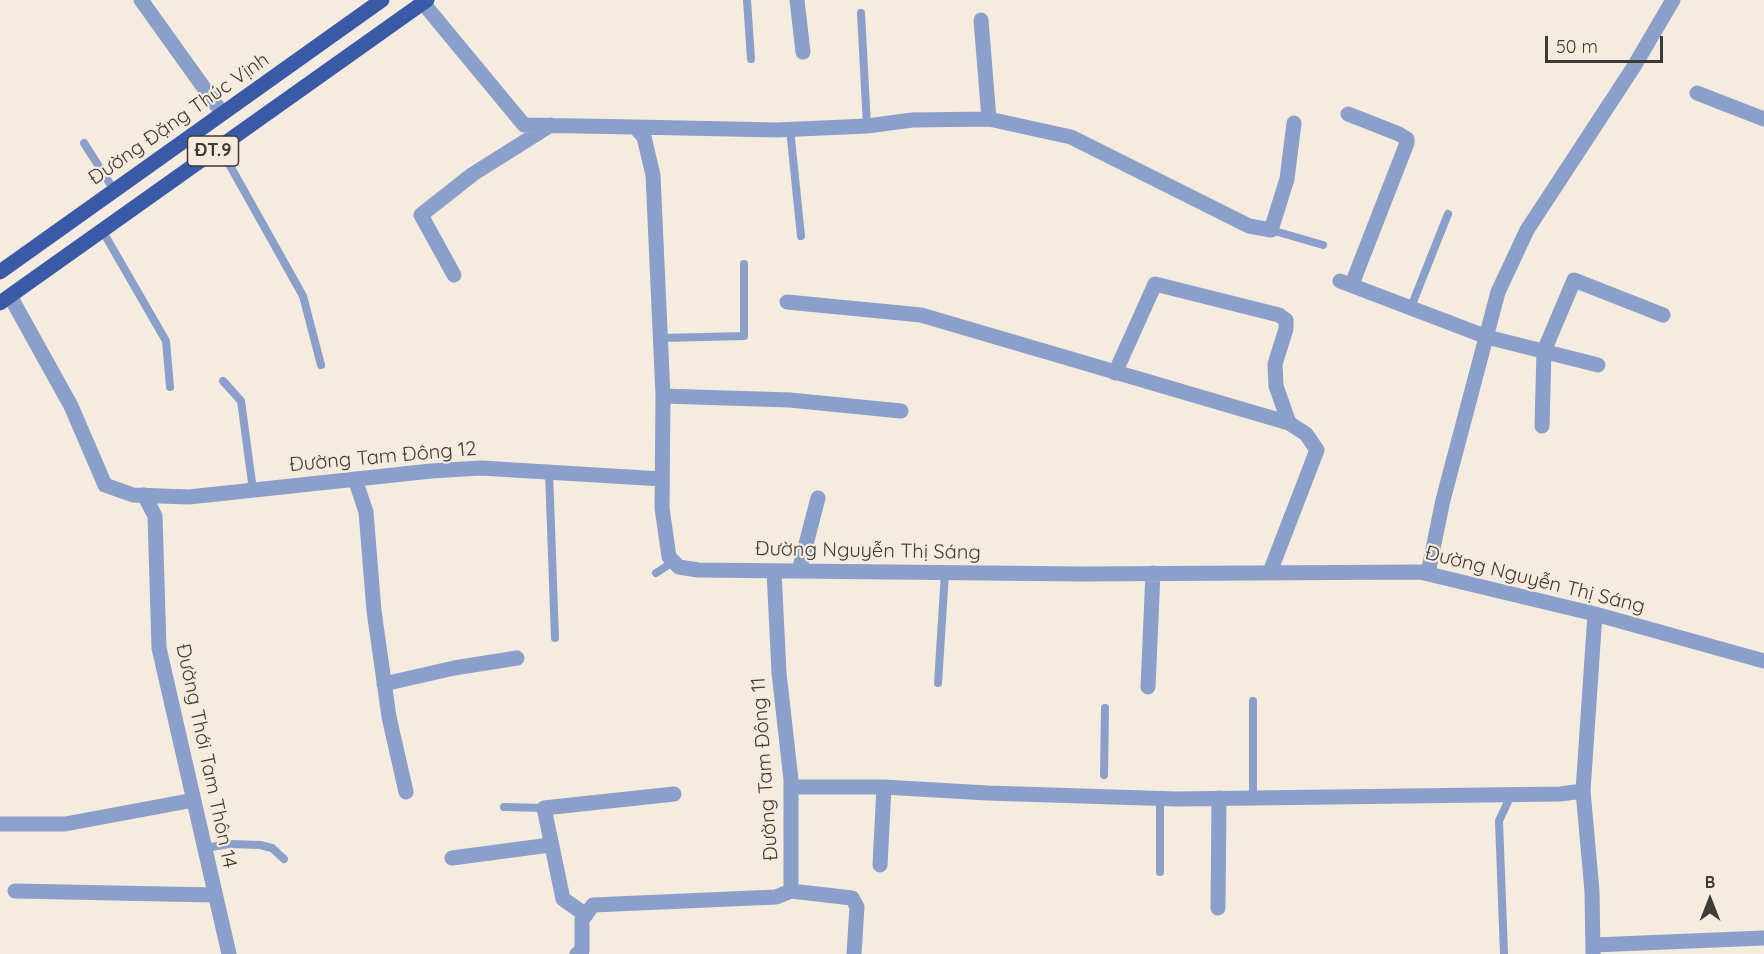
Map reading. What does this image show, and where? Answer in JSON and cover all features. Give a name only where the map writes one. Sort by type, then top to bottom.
[{"type":"main road","name":"Đường Đặng Thúc Vịnh","points":[[0,272],[382,0]]},
{"type":"main road","name":"ĐT.9","points":[[5,299],[425,1]]},
{"type":"street","points":[[141,0],[222,113]]},
{"type":"street","points":[[797,0],[802,52]]},
{"type":"street","points":[[1428,573],[1443,500],[1487,337],[1497,291],[1527,230],[1633,69],[1673,0]]},
{"type":"street","points":[[425,1],[524,125],[790,129],[867,126],[912,120],[989,119],[1071,136],[1249,226],[1271,230],[1287,179],[1294,123]]},
{"type":"street","points":[[981,20],[989,119]]},
{"type":"street","points":[[1697,93],[1764,119]]},
{"type":"street","points":[[1348,114],[1399,134],[1407,139],[1407,143],[1346,283],[1487,337],[1598,365]]},
{"type":"street","points":[[454,275],[421,215],[473,174],[551,125]]},
{"type":"street","points":[[635,127],[644,136],[654,175],[663,396],[662,508],[669,557],[673,562]]},
{"type":"street","points":[[1542,426],[1544,351],[1574,280],[1663,315]]},
{"type":"street","points":[[1115,373],[1155,284],[1279,315],[1286,320],[1286,329],[1275,364],[1276,386],[1289,423]]},
{"type":"street","name":"Đường Tam Đông 12","points":[[5,299],[71,406],[105,484],[133,495],[189,497],[481,468],[662,478]]},
{"type":"street","points":[[787,302],[921,315],[1289,423],[1306,434],[1317,450],[1270,572]]},
{"type":"street","points":[[663,396],[790,400],[901,411]]},
{"type":"street","points":[[355,479],[366,512],[374,611],[384,684],[406,792]]},
{"type":"street","name":"Đường Thới Tam Thôn 14","points":[[144,495],[155,516],[159,648],[229,954]]},
{"type":"street","points":[[799,571],[818,498]]},
{"type":"street","name":"Đường Nguyễn Thị Sáng","points":[[673,562],[679,567],[698,570],[945,573],[1428,573],[1595,614],[1764,661]]},
{"type":"street","name":"Đường Tam Đông 11","points":[[774,571],[779,673],[791,787],[790,891]]},
{"type":"street","points":[[1148,687],[1153,573]]},
{"type":"street","points":[[1595,614],[1583,791],[1592,891],[1593,949],[1764,938]]},
{"type":"street","points":[[384,684],[454,668],[517,658]]},
{"type":"street","points":[[791,787],[884,787],[987,794],[1160,798],[1511,795],[1583,791]]},
{"type":"street","points":[[880,865],[884,787]]},
{"type":"street","points":[[586,915],[563,898],[544,808],[674,794]]},
{"type":"street","points":[[1218,908],[1220,798]]},
{"type":"street","points":[[0,825],[65,825],[194,800]]},
{"type":"street","points":[[452,858],[550,845]]},
{"type":"street","points":[[15,891],[215,895]]},
{"type":"street","points":[[577,954],[582,951],[582,920],[593,905],[776,897],[790,891],[852,898],[856,907],[854,954]]},
{"type":"lane","points":[[747,0],[751,59]]},
{"type":"lane","points":[[861,13],[867,126]]},
{"type":"lane","points":[[790,129],[801,236]]},
{"type":"lane","points":[[84,143],[114,190]]},
{"type":"lane","points":[[219,146],[303,296],[321,365]]},
{"type":"lane","points":[[1411,307],[1448,214]]},
{"type":"lane","points":[[102,230],[166,341],[170,387]]},
{"type":"lane","points":[[1271,230],[1323,245]]},
{"type":"lane","points":[[661,338],[744,336],[744,264]]},
{"type":"lane","points":[[223,381],[241,401],[253,490]]},
{"type":"lane","points":[[549,472],[555,638]]},
{"type":"lane","points":[[656,573],[673,562]]},
{"type":"lane","points":[[938,683],[945,573]]},
{"type":"lane","points":[[1253,701],[1253,797]]},
{"type":"lane","points":[[1104,775],[1105,708]]},
{"type":"lane","points":[[1504,954],[1499,820],[1511,795]]},
{"type":"lane","points":[[1160,798],[1160,872]]},
{"type":"lane","points":[[504,807],[544,808]]},
{"type":"lane","points":[[205,848],[242,844],[260,846],[272,848],[284,859]]}]
